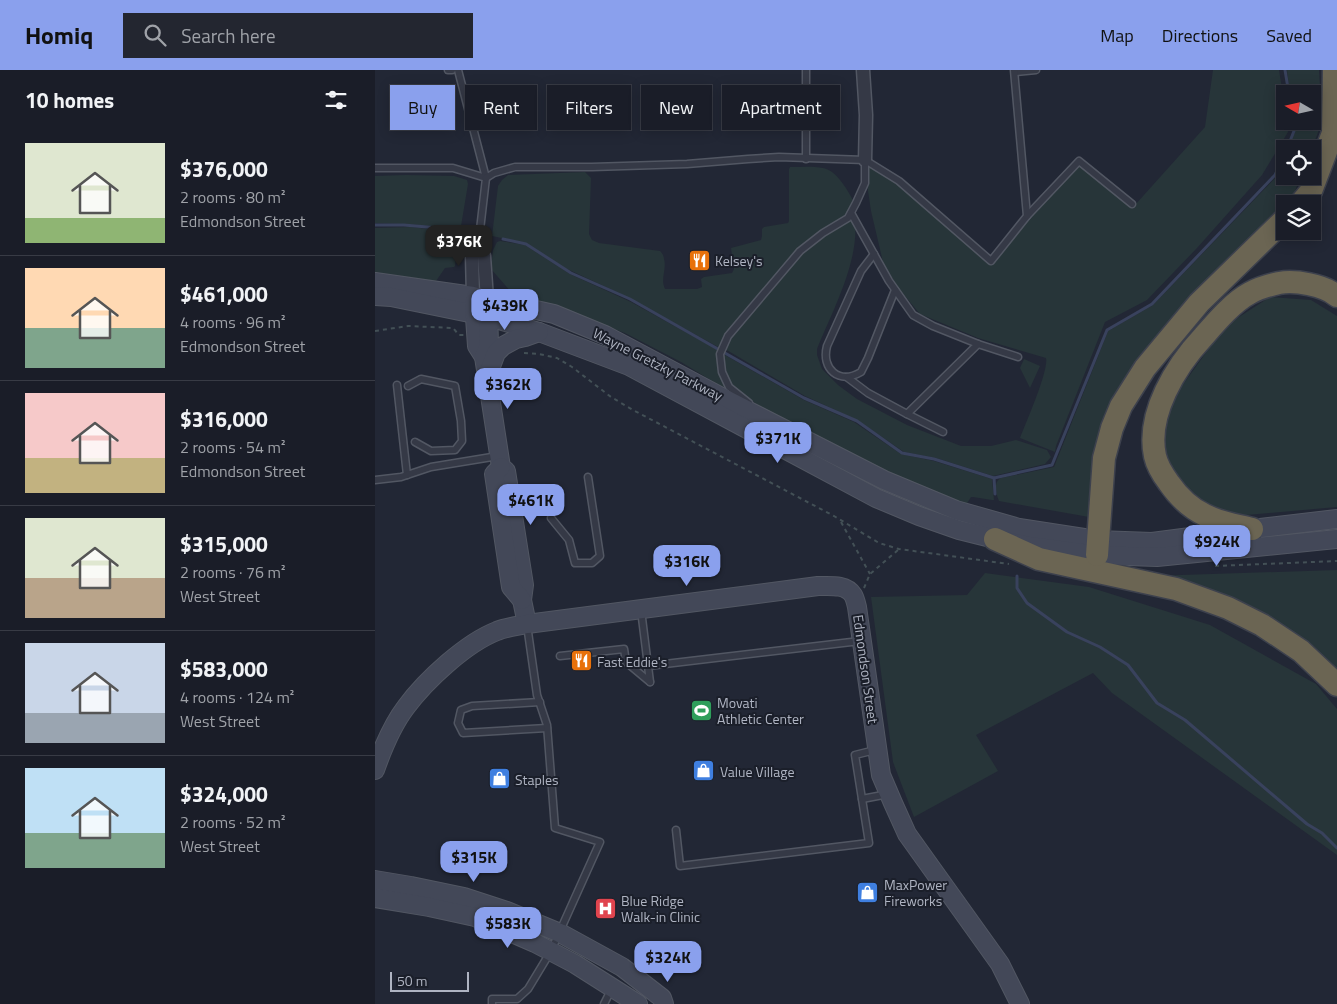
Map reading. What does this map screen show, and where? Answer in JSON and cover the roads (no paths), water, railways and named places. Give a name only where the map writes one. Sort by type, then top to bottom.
[{"type":"highway","points":[[1308,195],[1311,191],[1333,132],[1333,70]]},
{"type":"highway","points":[[1097,547],[1104,458],[1112,428],[1121,406],[1145,368],[1199,303],[1276,229]]},
{"type":"highway","points":[[1252,529],[1226,523],[1205,515],[1178,496],[1155,458],[1153,429],[1159,408],[1181,363],[1219,319],[1249,294],[1280,282],[1296,282],[1323,288],[1337,296]]},
{"type":"highway","points":[[995,539],[1039,559],[1176,589],[1229,608],[1262,625],[1301,652],[1337,685]]},
{"type":"main road","name":"Wayne Gretzky Parkway","points":[[375,282],[481,306],[539,332],[629,366],[876,498],[959,530],[995,539],[1030,546],[1097,547],[1337,519]]},
{"type":"main road","name":"Wayne Gretzky Parkway","points":[[375,296],[554,314],[605,335],[884,480],[956,510],[1019,528],[1097,547],[1157,557],[1337,539]]},
{"type":"main road","points":[[481,306],[489,346],[484,357],[487,378],[500,461],[506,471],[524,585],[522,600],[527,624]]},
{"type":"main road","points":[[487,378],[496,353],[503,346],[516,339],[539,332]]},
{"type":"main road","name":"Edmondson Street","points":[[375,770],[379,744],[405,708],[435,674],[474,642],[498,630],[527,624],[818,586],[845,588],[853,595],[857,607],[881,774],[889,794],[907,834],[1000,964],[1020,1004]]},
{"type":"main road","points":[[375,880],[464,897],[507,911],[560,933],[622,968],[662,998],[664,1004]]},
{"type":"main road","points":[[375,898],[475,917],[551,951],[638,1004]]},
{"type":"street","points":[[863,70],[866,115],[865,160]]},
{"type":"street","points":[[478,247],[484,256],[481,306]]},
{"type":"lane","points":[[458,70],[486,178],[478,247]]},
{"type":"lane","points":[[806,70],[806,159]]},
{"type":"lane","points":[[1027,216],[1015,71],[1036,70]]},
{"type":"lane","points":[[375,168],[453,168],[486,178],[494,173],[515,167],[687,164],[779,157],[865,160],[899,181],[991,261],[1027,216],[1079,161],[1131,204]]},
{"type":"lane","points":[[774,424],[729,387],[722,372],[720,354],[728,336],[800,251],[823,233],[848,218],[865,183],[865,160]]},
{"type":"lane","points":[[851,212],[895,290],[913,315],[933,326],[1018,357]]},
{"type":"lane","points":[[874,254],[861,271],[827,346],[825,353],[827,366],[831,371],[839,376],[848,378],[868,393],[943,432]]},
{"type":"lane","points":[[848,378],[861,372],[864,368],[895,290]]},
{"type":"lane","points":[[907,414],[978,344]]},
{"type":"lane","points":[[408,386],[421,379],[455,386],[461,421],[462,440],[455,450],[431,451],[415,442]]},
{"type":"lane","points":[[397,385],[407,475]]},
{"type":"lane","points":[[375,480],[401,477],[431,467],[500,461]]},
{"type":"lane","points":[[551,518],[569,540],[575,563],[592,562],[600,556],[588,477]]},
{"type":"lane","points":[[560,656],[624,649],[626,662],[650,682],[641,609]]},
{"type":"lane","points":[[492,1004],[492,999],[517,999],[529,989],[560,933],[600,842],[555,828],[547,728],[537,695],[527,624]]},
{"type":"lane","points":[[648,666],[862,641]]},
{"type":"lane","points":[[540,702],[473,706],[461,710],[458,723],[463,733],[547,728]]},
{"type":"lane","points":[[676,830],[680,866],[869,842],[855,755],[878,749]]},
{"type":"lane","points":[[862,799],[889,794]]},
{"type":"lane","points":[[604,1004],[612,988]]},
{"type":"waterway","points":[[1285,70],[1288,85]]},
{"type":"waterway","points":[[1290,140],[1294,130]]},
{"type":"waterway","points":[[503,239],[526,244],[571,273],[630,299],[804,398],[857,421],[902,453],[934,459],[994,478],[1052,465],[1107,330],[1152,304],[1276,173]]},
{"type":"waterway","points":[[375,225],[404,225],[450,229]]},
{"type":"waterway","points":[[994,478],[995,494]]},
{"type":"waterway","points":[[1017,576],[1017,588],[1027,603],[1067,632],[1100,647],[1128,665],[1157,703],[1185,720],[1307,824],[1322,833],[1337,848]]},
{"type":"place","name":"Kelsey's","points":[[699,260]]},
{"type":"place","name":"Fast Eddie's","points":[[581,661]]},
{"type":"place","name":"Movati Athletic Center","points":[[701,710]]},
{"type":"place","name":"Value Village","points":[[704,771]]},
{"type":"place","name":"Staples","points":[[499,779]]},
{"type":"place","name":"MaxPower Fireworks","points":[[868,892]]},
{"type":"place","name":"Blue Ridge Walk-in Clinic","points":[[605,908]]}]
